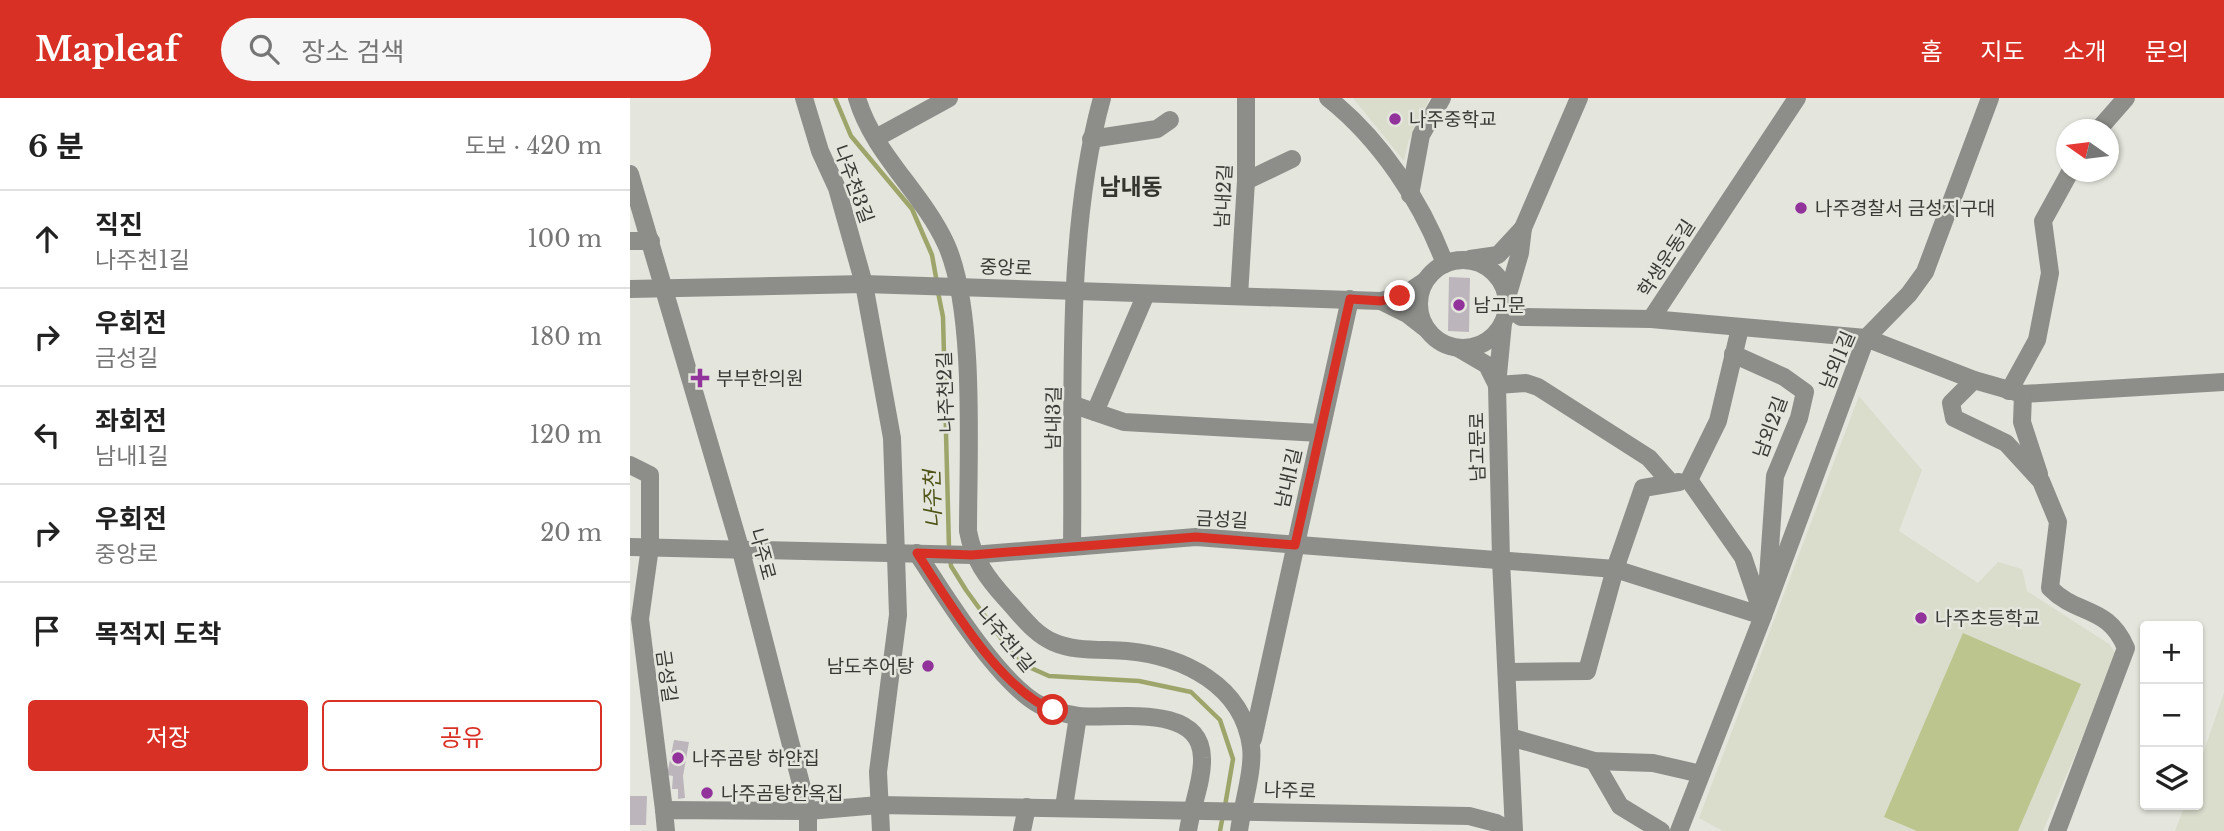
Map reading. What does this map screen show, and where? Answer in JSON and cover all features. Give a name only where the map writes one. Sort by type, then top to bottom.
[{"type":"street","name":"나주천3길","points":[[804,98],[820,151],[873,284]]},
{"type":"street","name":"나주천2길","points":[[857,98],[876,138],[933,220],[949,254],[963,326],[968,531],[972,555]]},
{"type":"street","points":[[876,138],[949,98]]},
{"type":"street","name":"남내3길","points":[[1072,547],[1075,291],[1091,139],[1102,98]]},
{"type":"street","name":"남내2길","points":[[1239,296],[1246,181],[1246,98]]},
{"type":"street","points":[[1328,98],[1362,127],[1410,195],[1445,264]]},
{"type":"street","points":[[1410,195],[1421,135],[1442,98]]},
{"type":"street","points":[[1497,385],[1505,310],[1520,253],[1523,228],[1579,98]]},
{"type":"street","name":"학생운동길","points":[[1505,310],[1521,317],[1651,319],[1797,98]]},
{"type":"street","points":[[2108,119],[2126,98]]},
{"type":"street","name":"남외1길","points":[[1679,831],[1761,608],[1866,338],[1909,294],[1925,272],[1985,100]]},
{"type":"street","points":[[1091,139],[1157,129],[1170,120]]},
{"type":"street","points":[[1246,181],[1292,159]]},
{"type":"street","name":"나주로","points":[[630,174],[741,551],[808,811],[879,805],[1469,816],[1496,822],[1513,831]]},
{"type":"street","points":[[2057,831],[2126,654],[2121,635],[2112,623],[2059,597],[2050,588],[2058,522],[2041,481],[2022,422],[2016,392],[2037,340],[2050,273],[2043,221],[2064,182]]},
{"type":"street","points":[[1381,301],[1407,293],[1445,264],[1498,255],[1523,228]]},
{"type":"street","points":[[630,241],[651,241]]},
{"type":"street","points":[[1458,348],[1485,342],[1505,310],[1500,280],[1478,262],[1463,260]]},
{"type":"street","points":[[1425,281],[1419,310],[1424,324],[1433,336]]},
{"type":"street","name":"중앙로","points":[[630,289],[873,284],[1381,301]]},
{"type":"street","points":[[873,284],[892,438],[898,553],[898,615],[878,772],[881,831]]},
{"type":"street","points":[[1096,412],[1146,294]]},
{"type":"street","name":"남내1길","points":[[1251,749],[1350,299]]},
{"type":"street","points":[[1381,301],[1416,320],[1433,336],[1487,365],[1497,385]]},
{"type":"street","points":[[1651,319],[1866,338],[1974,380],[2016,392],[2224,382]]},
{"type":"street","points":[[1689,480],[1718,421],[1740,328]]},
{"type":"street","name":"남외2길","points":[[1733,354],[1784,377],[1805,391],[1799,418],[1775,476],[1768,576],[1761,608]]},
{"type":"street","points":[[1974,380],[1951,403],[1954,418],[2007,443],[2041,481]]},
{"type":"street","name":"남고문로","points":[[1513,831],[1501,561],[1497,385],[1526,383],[1538,387],[1649,458],[1671,483]]},
{"type":"street","points":[[1074,405],[1124,422],[1320,433]]},
{"type":"street","points":[[630,465],[650,475],[650,547]]},
{"type":"street","points":[[1689,480],[1743,557],[1761,608]]},
{"type":"street","points":[[1507,672],[1587,671],[1615,569],[1643,488],[1689,480]]},
{"type":"street","name":"금성길","points":[[630,547],[972,555],[1196,537],[1501,561]]},
{"type":"street","name":"금성길","points":[[650,547],[637,657],[666,831]]},
{"type":"street","name":"나주천1길","points":[[917,553],[965,625],[1019,688],[1042,705],[1078,716],[1154,715],[1188,731],[1201,749],[1203,760],[1188,831]]},
{"type":"street","points":[[972,555],[1023,619],[1052,641],[1074,648],[1142,654],[1178,664],[1215,682],[1235,701],[1241,712],[1251,749],[1238,810],[1238,831]]},
{"type":"street","points":[[1501,561],[1615,569],[1761,608]]},
{"type":"street","points":[[1065,807],[1078,716]]},
{"type":"street","points":[[1510,737],[1594,761],[1653,764],[1701,774]]},
{"type":"street","points":[[1594,761],[1620,806],[1661,831]]},
{"type":"street","points":[[1022,831],[1027,807]]},
{"type":"street","points":[[664,810],[808,811],[808,831]]},
{"type":"shaded area","name":"나주중학교","points":[[1353,98],[1430,98],[1408,142],[1404,161]]},
{"type":"shaded area","name":"나주초등학교","points":[[1859,396],[1922,470],[1899,531],[1978,583],[1998,562],[2022,569],[2027,591],[2109,644],[2117,655],[2043,831],[1723,831],[1699,818]]},
{"type":"shaded area","points":[[2224,693],[2224,831],[2175,831],[2183,810],[2203,810],[2203,754]]},
{"type":"green space","points":[[1963,633],[2081,684],[2018,831],[1917,831],[1884,817]]},
{"type":"building","name":"남고문","points":[[1449,277],[1470,278],[1469,332],[1448,331]]},
{"type":"building","name":"나주곰탕 하얀집","points":[[674,740],[689,742],[683,776],[685,798],[678,799],[678,789],[672,789],[673,776],[667,775]]},
{"type":"building","points":[[630,796],[647,796],[646,825],[630,825]]},
{"type":"waterway","name":"나주천","points":[[835,98],[851,136],[912,209],[932,255],[937,283]]},
{"type":"waterway","name":"나주천","points":[[938,292],[943,317],[949,548]]},
{"type":"waterway","name":"나주천","points":[[950,557],[951,566],[966,590],[1011,652],[1031,668],[1049,676],[1139,681],[1191,692],[1220,720],[1233,759],[1225,806]]},
{"type":"waterway","name":"나주천","points":[[1220,831],[1223,815]]},
{"type":"place","name":"나주중학교","points":[[1395,119]]},
{"type":"place","name":"나주경찰서 금성지구대","points":[[1801,208]]},
{"type":"place","name":"남고문","points":[[1459,305]]},
{"type":"place","name":"부부한의원","points":[[700,378]]},
{"type":"place","name":"나주초등학교","points":[[1921,618]]},
{"type":"place","name":"남도추어탕","points":[[928,666]]},
{"type":"place","name":"나주곰탕 하얀집","points":[[678,758]]},
{"type":"place","name":"나주곰탕한옥집","points":[[707,793]]},
{"type":"district","name":"남내동","points":[[1131,187]]},
{"type":"route","points":[[1053,710],[1031,699],[988,654],[965,625],[917,553],[972,555],[1196,537],[1295,545],[1350,299],[1381,301],[1400,296]]}]
